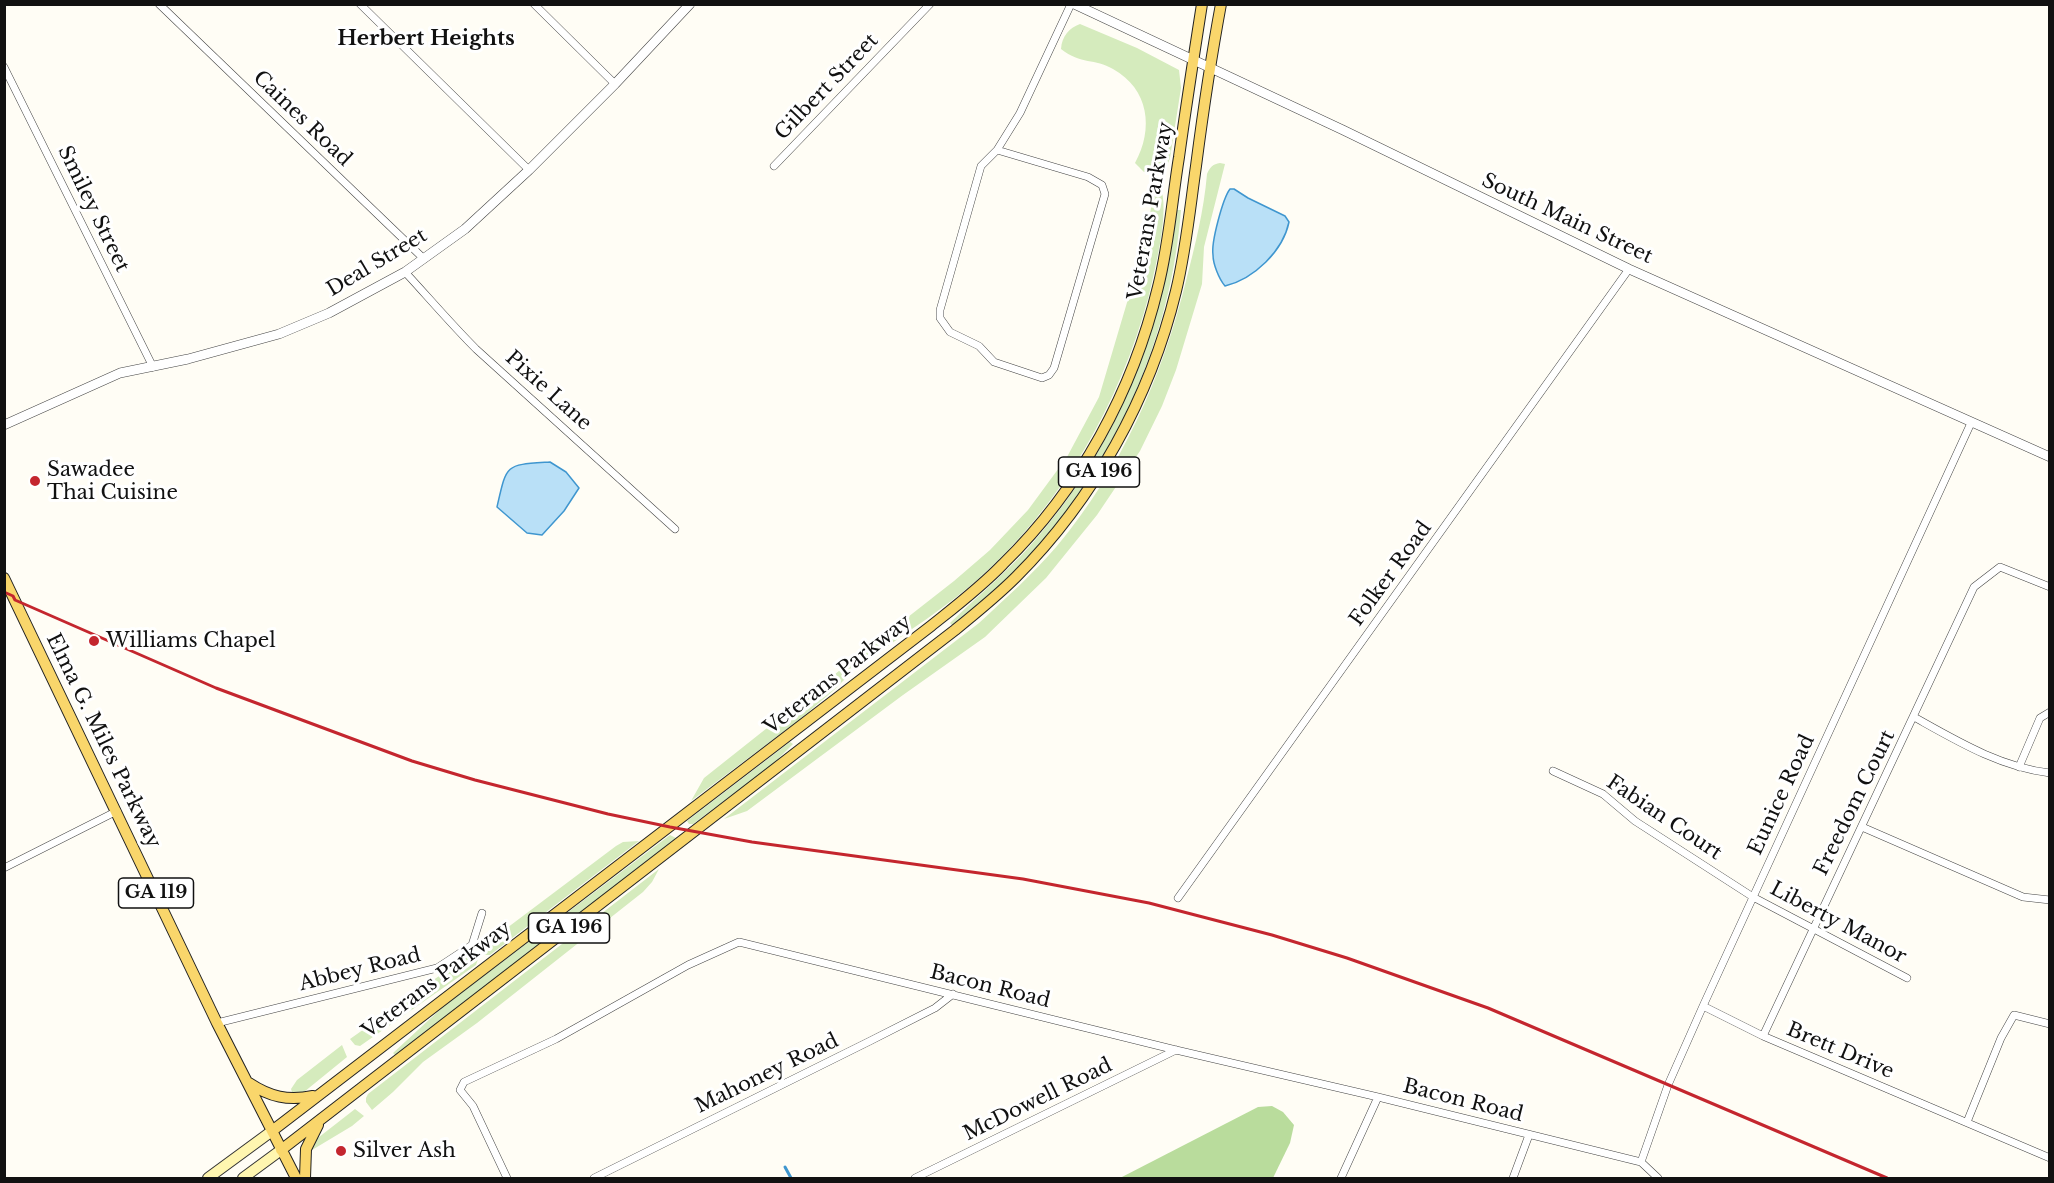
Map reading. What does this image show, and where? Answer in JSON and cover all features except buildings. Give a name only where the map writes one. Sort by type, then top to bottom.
[{"type":"main road","name":"Veterans Parkway","points":[[208,1179],[937,621],[984,582],[1042,521],[1076,476],[1104,428],[1129,377],[1145,333],[1167,245],[1202,4]]},
{"type":"main road","name":"Veterans Parkway","points":[[243,1179],[955,630],[996,596],[1056,532],[1090,486],[1120,436],[1145,384],[1162,338],[1176,290],[1186,240],[1209,68],[1221,4]]},
{"type":"main road","name":"Elma G. Miles Parkway","points":[[4,578],[217,1023],[296,1179]]},
{"type":"main road","points":[[247,1082],[279,1098],[300,1099],[317,1096]]},
{"type":"main road","name":"GA 196","points":[[305,1179],[306,1149],[324,1117]]},
{"type":"street","name":"Caines Road","points":[[159,4],[423,258]]},
{"type":"street","points":[[360,4],[529,170]]},
{"type":"street","points":[[534,4],[615,84]]},
{"type":"street","name":"Deal Street","points":[[4,425],[120,373],[188,359],[279,334],[328,313],[405,272],[465,229],[529,170],[615,84],[690,4]]},
{"type":"street","name":"Gilbert Street","points":[[774,166],[930,4]]},
{"type":"street","points":[[997,150],[1088,177],[1102,185],[1105,194],[1054,368],[1049,375],[1042,378],[994,362],[979,346],[950,332],[940,318],[940,310],[981,166],[997,150],[1020,113],[1072,4]]},
{"type":"street","name":"South Main Street","points":[[1072,4],[1629,269],[2049,457]]},
{"type":"street","name":"Smiley Street","points":[[4,67],[153,367]]},
{"type":"street","name":"Folker Road","points":[[1178,898],[1629,269]]},
{"type":"street","name":"Pixie Lane","points":[[405,272],[476,349],[675,529]]},
{"type":"street","name":"Eunice Road","points":[[1641,1162],[1668,1085],[1703,1006],[1971,423]]},
{"type":"street","name":"Freedom Court","points":[[1763,1036],[1974,587],[2000,567],[2049,587]]},
{"type":"street","points":[[2019,767],[2040,718],[2049,712]]},
{"type":"street","points":[[1914,717],[1977,752],[2019,767],[2049,773]]},
{"type":"street","name":"Fabian Court","points":[[1553,771],[1603,794],[1635,821],[1753,897]]},
{"type":"street","points":[[4,868],[117,811]]},
{"type":"street","points":[[1862,827],[2023,897],[2049,900]]},
{"type":"street","name":"Liberty Manor","points":[[1753,897],[1907,978]]},
{"type":"street","name":"Abbey Road","points":[[217,1023],[436,968],[472,945],[482,913]]},
{"type":"street","name":"Bacon Road","points":[[507,1179],[473,1106],[460,1090],[464,1082],[556,1039],[687,966],[740,942],[1641,1162]]},
{"type":"street","name":"Mahoney Road","points":[[594,1179],[935,1008],[953,994]]},
{"type":"street","name":"Brett Drive","points":[[1703,1006],[1763,1036],[2049,1158]]},
{"type":"street","points":[[1967,1122],[2001,1038],[2014,1014],[2049,1024]]},
{"type":"street","name":"McDowell Road","points":[[915,1179],[1176,1050]]},
{"type":"street","points":[[1341,1179],[1378,1097]]},
{"type":"street","points":[[1513,1179],[1529,1135]]},
{"type":"street","points":[[1641,1162],[1658,1179]]},
{"type":"green space","points":[[1080,24],[1137,48],[1179,70],[1181,88],[1170,158],[1165,171],[1158,175],[1144,172],[1135,163],[1145,137],[1146,124],[1145,111],[1134,87],[1113,69],[1100,63],[1075,57],[1061,49],[1067,33]]},
{"type":"green space","points":[[1225,164],[1204,247],[1202,284],[1176,370],[1162,406],[1140,451],[1097,515],[1046,578],[985,637],[747,811],[724,819],[979,623],[1057,546],[1080,516],[1120,454],[1152,387],[1186,281],[1196,241],[1207,174],[1212,166]]},
{"type":"green space","points":[[1154,187],[1162,192],[1163,215],[1160,244],[1149,295],[1122,375],[1084,451],[1035,520],[977,580],[874,656],[869,658],[861,656],[990,550],[1028,510],[1067,457],[1099,397],[1147,235]]},
{"type":"green space","points":[[1177,210],[1181,210],[1166,304],[1135,393],[1115,435],[1091,476],[1033,552],[1004,581],[952,625],[950,623],[1020,557],[1059,510],[1086,472],[1109,431],[1146,347],[1170,257]]},
{"type":"green space","points":[[849,663],[851,665],[850,674],[834,690],[799,720],[691,801],[704,778]]},
{"type":"green space","points":[[790,742],[793,744],[773,764],[693,824],[689,824],[687,821]]},
{"type":"green space","points":[[670,835],[676,838],[396,1056],[393,1053],[444,1006]]},
{"type":"green space","points":[[639,841],[490,955],[485,955],[479,949],[616,846],[623,842]]},
{"type":"green space","points":[[659,869],[643,892],[477,1023],[423,1062],[372,1110],[366,1102],[368,1094]]},
{"type":"green space","points":[[473,952],[478,959],[476,965],[360,1046],[355,1045],[350,1039]]},
{"type":"green space","points":[[342,1045],[347,1057],[304,1092],[293,1095],[291,1089],[297,1080]]},
{"type":"green space","points":[[1272,1106],[1283,1112],[1294,1125],[1290,1143],[1273,1178],[1120,1178],[1258,1107]]},
{"type":"green space","points":[[355,1109],[364,1116],[352,1126],[312,1150],[310,1148],[314,1141]]},
{"type":"water","points":[[1230,189],[1285,216],[1289,222],[1281,243],[1266,262],[1246,277],[1225,286],[1215,267],[1213,249],[1218,220]]},
{"type":"water","points":[[550,462],[566,472],[579,488],[564,511],[542,535],[527,533],[497,507],[503,482],[510,469],[516,466]]},
{"type":"waterway","points":[[785,1167],[791,1178]]},
{"type":"railway","points":[[4,592],[13,596],[15,600],[216,688],[412,761],[475,780],[608,814],[752,842],[1023,879],[1149,903],[1272,935],[1347,958],[1488,1008],[1887,1178]]},
{"type":"place","name":"Sawadee Thai Cuisine","points":[[35,481]]},
{"type":"place","name":"Williams Chapel","points":[[94,641]]},
{"type":"place","name":"Silver Ash","points":[[341,1151]]},
{"type":"district","name":"Herbert Heights","points":[[426,39]]}]
